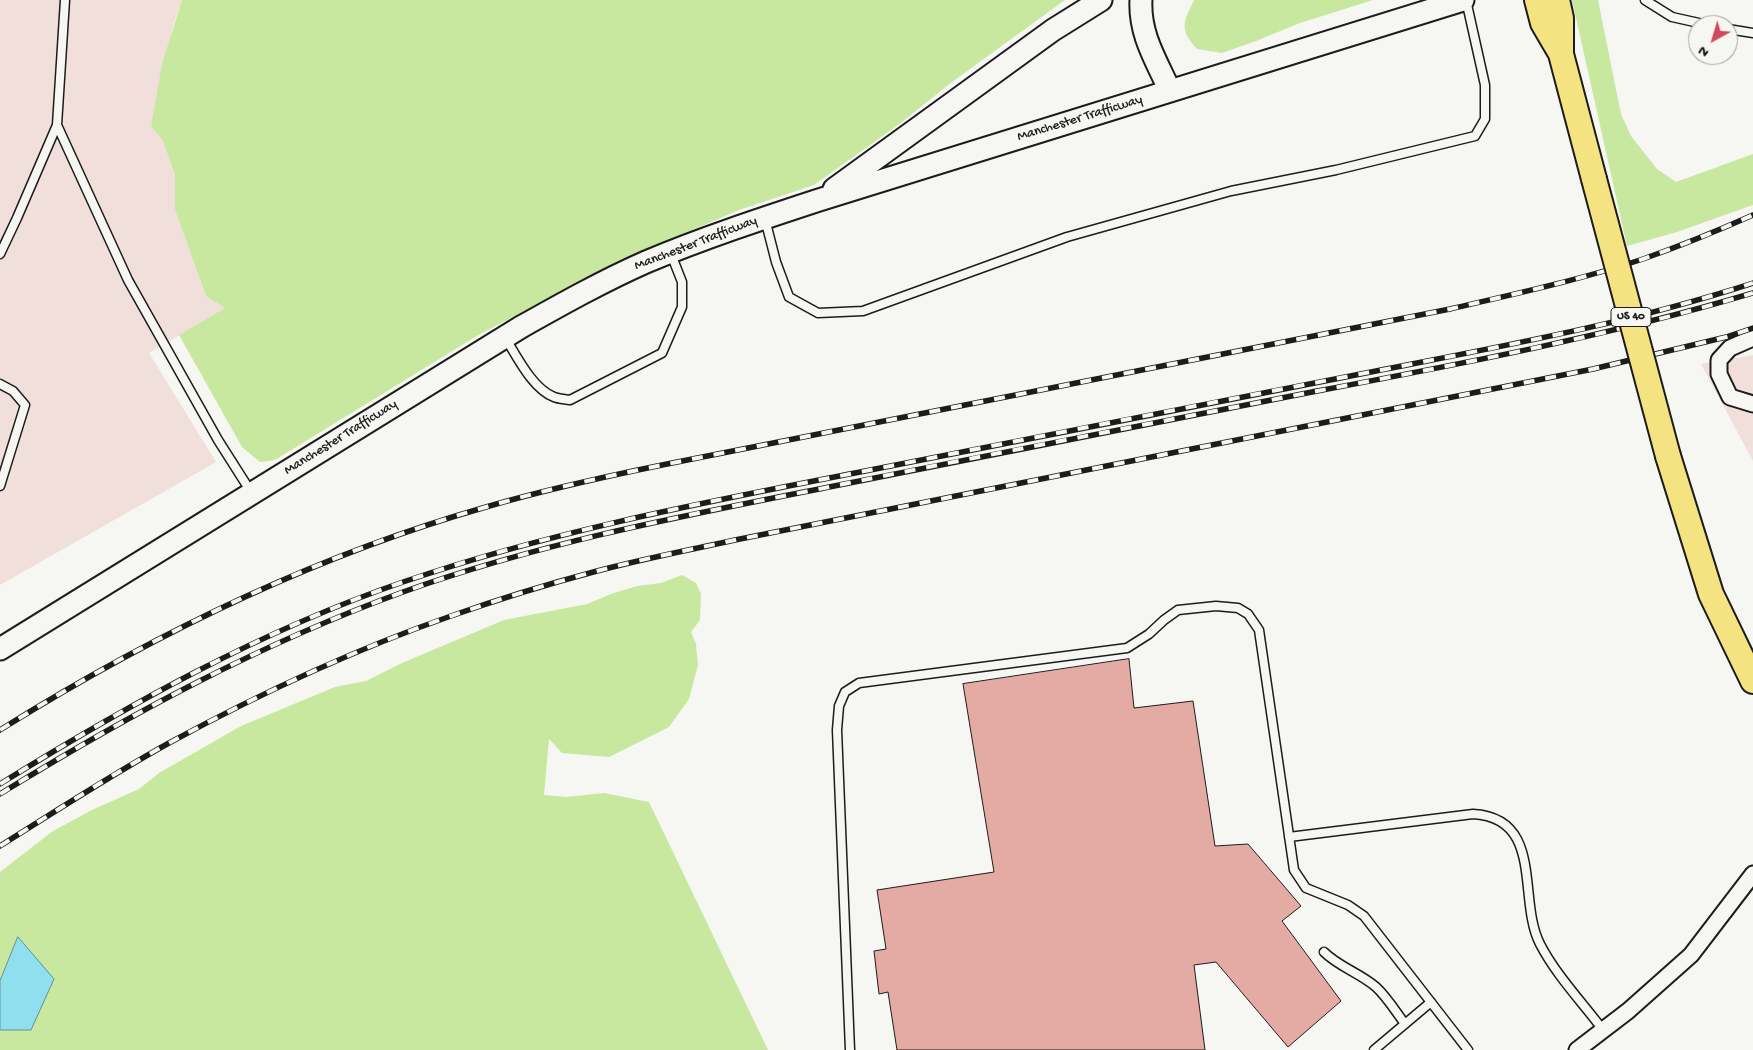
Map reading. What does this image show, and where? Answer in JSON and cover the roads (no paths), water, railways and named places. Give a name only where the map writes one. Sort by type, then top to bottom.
[{"type":"main road","points":[[820,200],[1053,30],[1101,0]]},
{"type":"main road","points":[[1141,0],[1140,15],[1144,37],[1170,91]]},
{"type":"main road","name":"Manchester Trafficway","points":[[0,649],[505,337],[591,289],[646,262],[722,232],[820,200],[1465,0]]},
{"type":"main road","name":"US 40","points":[[1537,0],[1554,14],[1561,54],[1668,456],[1711,594],[1753,681]]},
{"type":"street","points":[[1753,338],[1730,348],[1720,360],[1719,374],[1730,397],[1753,404]]},
{"type":"street","points":[[1577,1050],[1628,1011],[1691,956],[1753,874]]},
{"type":"lane","points":[[0,254],[57,125],[65,0]]},
{"type":"lane","points":[[764,218],[776,262],[790,296],[818,313],[863,311],[1068,236],[1231,191],[1336,170],[1475,136],[1485,119],[1485,85],[1465,0]]},
{"type":"lane","points":[[1645,0],[1672,17],[1688,21]]},
{"type":"lane","points":[[1738,31],[1753,33]]},
{"type":"lane","points":[[57,125],[128,280],[218,440],[252,493]]},
{"type":"lane","points":[[505,337],[521,364],[538,386],[553,397],[570,400],[662,353],[682,308],[682,282],[670,252]]},
{"type":"lane","points":[[0,384],[13,391],[25,406],[0,486]]},
{"type":"lane","points":[[850,1050],[837,730],[838,706],[846,692],[860,683],[1127,648],[1149,634],[1178,610],[1216,606],[1238,608],[1248,614],[1259,630],[1294,870],[1306,888],[1348,905],[1364,916],[1468,1050]]},
{"type":"lane","points":[[1289,837],[1473,814],[1485,815],[1503,824],[1515,834],[1522,849],[1533,922],[1538,942],[1550,961],[1603,1030]]},
{"type":"lane","points":[[1324,952],[1344,968],[1377,987],[1405,1024]]},
{"type":"lane","points":[[1374,1050],[1431,1002]]},
{"type":"water","points":[[18,937],[54,979],[31,1030],[0,1030],[0,981]]},
{"type":"railway","points":[[0,730],[116,662],[235,601],[359,549],[486,507],[574,484],[662,465],[1450,309],[1619,267],[1685,244],[1753,215]]},
{"type":"railway","points":[[0,784],[146,698],[246,647],[350,602],[459,564],[630,519],[745,495],[1566,333],[1660,310],[1753,283]]},
{"type":"railway","points":[[0,794],[147,709],[298,634],[403,592],[507,559],[612,532],[718,509],[1534,348],[1644,323],[1753,293]]},
{"type":"railway","points":[[0,846],[147,755],[272,690],[342,658],[414,629],[542,586],[631,562],[735,540],[1593,369],[1726,337],[1753,328]]}]
